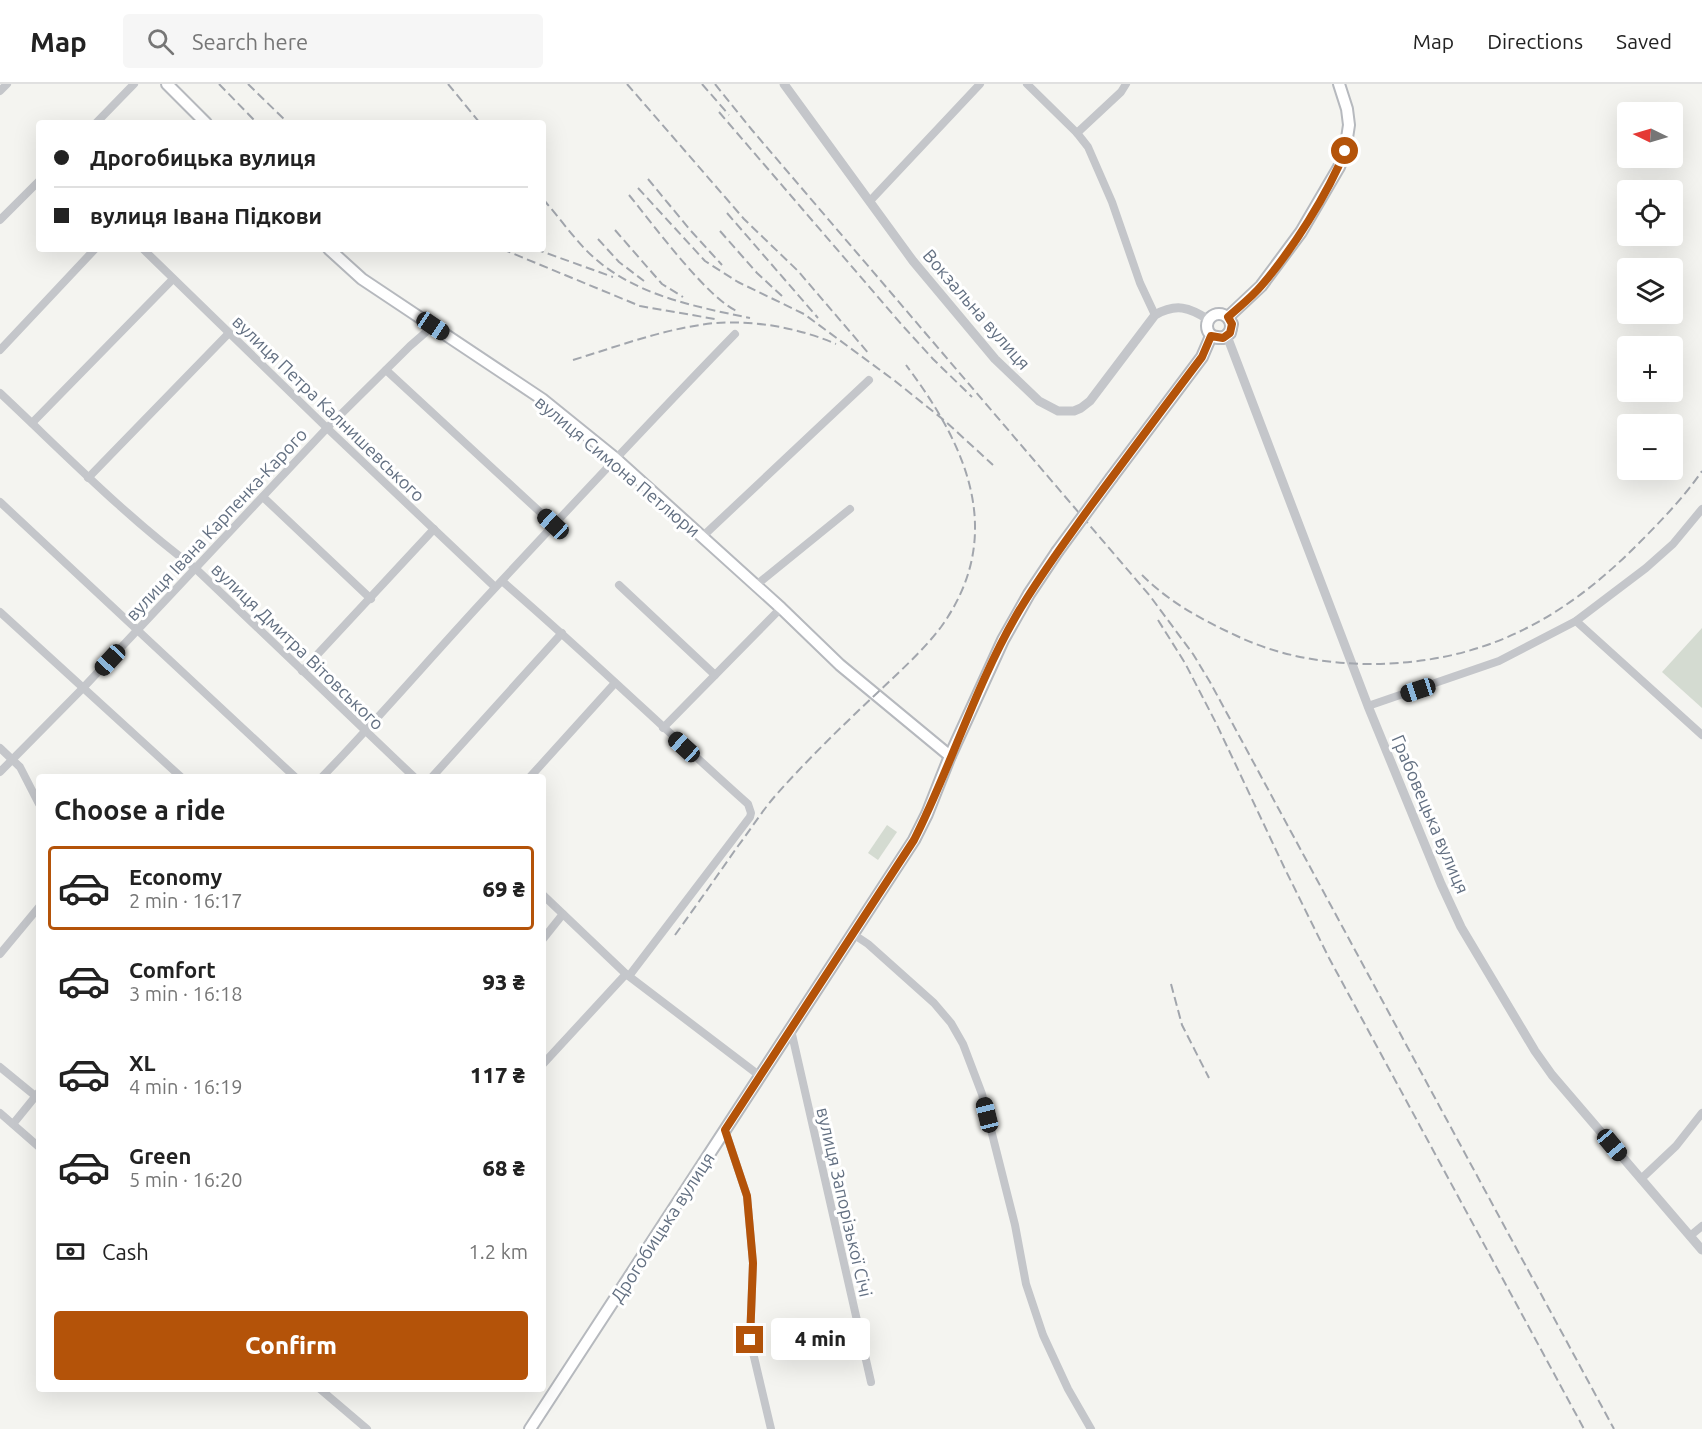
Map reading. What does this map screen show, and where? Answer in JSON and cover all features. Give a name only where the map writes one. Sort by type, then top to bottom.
[{"type":"main road","points":[[167,84],[203,120]]},
{"type":"main road","points":[[1228,317],[1261,286],[1282,258],[1301,232],[1339,167],[1345,151],[1349,125],[1347,109],[1339,84]]},
{"type":"main road","name":"вулиця Симона Петлюри","points":[[332,252],[362,279],[542,399],[615,458],[781,608],[840,665],[950,756]]},
{"type":"main road","points":[[1220,314],[1228,317],[1232,324],[1230,333],[1219,339],[1211,336],[1207,328],[1212,316],[1220,314]]},
{"type":"main road","name":"Дрогобицька вулиця","points":[[530,1429],[914,840],[1007,632],[1029,594],[1057,552],[1202,357],[1211,336]]},
{"type":"street","points":[[0,90],[7,84]]},
{"type":"street","points":[[99,120],[134,84]]},
{"type":"street","name":"Вокзальна вулиця","points":[[784,84],[913,261],[994,359],[1039,401],[1058,411],[1074,411],[1090,401],[1155,315]]},
{"type":"street","points":[[870,201],[980,84]]},
{"type":"street","points":[[1027,84],[1077,133],[1088,147],[1112,202],[1140,283],[1155,315],[1167,309],[1179,308],[1196,311],[1209,320]]},
{"type":"street","points":[[1077,133],[1121,92],[1126,84]]},
{"type":"street","points":[[0,220],[36,184]]},
{"type":"street","points":[[0,350],[92,252]]},
{"type":"street","name":"вулиця Петра Калнишевського","points":[[146,252],[434,529],[498,584],[562,633],[748,804],[750,817],[628,975]]},
{"type":"street","points":[[32,423],[173,279]]},
{"type":"street","name":"вулиця Івана Карпенка-Карого","points":[[0,772],[83,688],[327,428],[433,326]]},
{"type":"street","points":[[88,478],[229,333]]},
{"type":"street","points":[[325,774],[553,524],[735,334]]},
{"type":"street","name":"Грабовецька вулиця","points":[[1227,336],[1368,706],[1461,927],[1535,1051],[1552,1075],[1702,1250]]},
{"type":"street","points":[[386,370],[553,524]]},
{"type":"street","points":[[702,537],[869,380]]},
{"type":"street","name":"вулиця Дмитра Вітовського","points":[[0,393],[88,478],[163,545],[195,568],[411,774]]},
{"type":"street","points":[[263,497],[371,599]]},
{"type":"street","points":[[0,502],[136,631],[293,774]]},
{"type":"street","points":[[1368,706],[1499,661],[1576,621],[1646,568],[1673,544],[1702,509]]},
{"type":"street","points":[[755,586],[850,510]]},
{"type":"street","points":[[302,671],[434,529]]},
{"type":"street","points":[[619,585],[715,675]]},
{"type":"street","points":[[663,728],[781,608]]},
{"type":"street","points":[[0,612],[178,774]]},
{"type":"street","points":[[1576,621],[1702,735]]},
{"type":"street","points":[[435,774],[562,633]]},
{"type":"street","points":[[533,774],[615,684]]},
{"type":"street","points":[[0,748],[20,767],[36,798]]},
{"type":"street","points":[[546,899],[628,975],[760,1076]]},
{"type":"street","points":[[0,954],[36,911]]},
{"type":"street","points":[[546,935],[563,914]]},
{"type":"street","points":[[853,934],[868,944],[934,1003],[951,1023],[963,1044],[982,1094],[1015,1225],[1026,1284],[1043,1335],[1068,1389],[1091,1429]]},
{"type":"street","points":[[546,1061],[628,975]]},
{"type":"street","name":"вулиця Запорізької Січі","points":[[791,1030],[871,1382]]},
{"type":"street","points":[[0,1067],[36,1094]]},
{"type":"street","points":[[13,1124],[36,1098]]},
{"type":"street","points":[[0,1113],[36,1144]]},
{"type":"street","points":[[1641,1179],[1676,1146],[1702,1113]]},
{"type":"street","points":[[725,1130],[747,1196],[753,1263],[750,1340],[771,1429]]},
{"type":"street","points":[[1690,1236],[1702,1226]]},
{"type":"street","points":[[324,1392],[367,1429]]},
{"type":"shaded area","points":[[1702,628],[1702,708],[1662,672]]},
{"type":"shaded area","points":[[887,825],[897,832],[878,860],[868,853]]},
{"type":"railway","points":[[219,84],[254,120]]},
{"type":"railway","points":[[248,84],[285,120]]},
{"type":"railway","points":[[448,84],[478,120]]},
{"type":"railway","points":[[627,84],[744,219],[798,271],[870,355]]},
{"type":"railway","points":[[702,84],[729,115]]},
{"type":"railway","points":[[715,84],[1150,596],[1193,654],[1614,1429]]},
{"type":"railway","points":[[719,112],[902,325],[972,397]]},
{"type":"railway","points":[[648,179],[722,265]]},
{"type":"railway","points":[[638,188],[705,261],[738,282],[804,314],[895,381],[945,421],[993,465]]},
{"type":"railway","points":[[629,195],[666,242],[712,293],[739,312]]},
{"type":"railway","points":[[546,203],[585,249],[621,277],[662,296],[684,303],[750,318]]},
{"type":"railway","points":[[727,213],[818,318]]},
{"type":"railway","points":[[615,230],[662,284],[683,297]]},
{"type":"railway","points":[[720,231],[757,273],[783,297]]},
{"type":"railway","points":[[598,239],[619,262],[644,281]]},
{"type":"railway","points":[[509,252],[640,306],[715,319]]},
{"type":"railway","points":[[543,252],[613,277]]},
{"type":"railway","points":[[573,360],[661,333],[697,325],[730,322],[777,326],[836,344]]},
{"type":"railway","points":[[675,935],[771,801],[824,744],[926,645],[941,627],[961,593],[972,559],[975,525],[971,492],[961,459],[946,427],[906,365]]},
{"type":"railway","points":[[1142,575],[1163,594],[1199,617],[1252,643],[1283,653],[1316,660],[1365,664],[1445,657],[1516,634],[1579,595],[1610,571],[1648,534],[1702,471]]},
{"type":"railway","points":[[1158,620],[1185,663],[1216,723],[1329,958],[1584,1429]]},
{"type":"railway","points":[[1171,984],[1182,1025],[1209,1078]]},
{"type":"route","points":[[750,1340],[753,1263],[747,1196],[725,1130],[914,840],[1003,640],[1029,594],[1057,552],[1202,357],[1211,336],[1219,339],[1230,333],[1232,324],[1228,317],[1261,286],[1301,232],[1339,167],[1345,151]]}]
